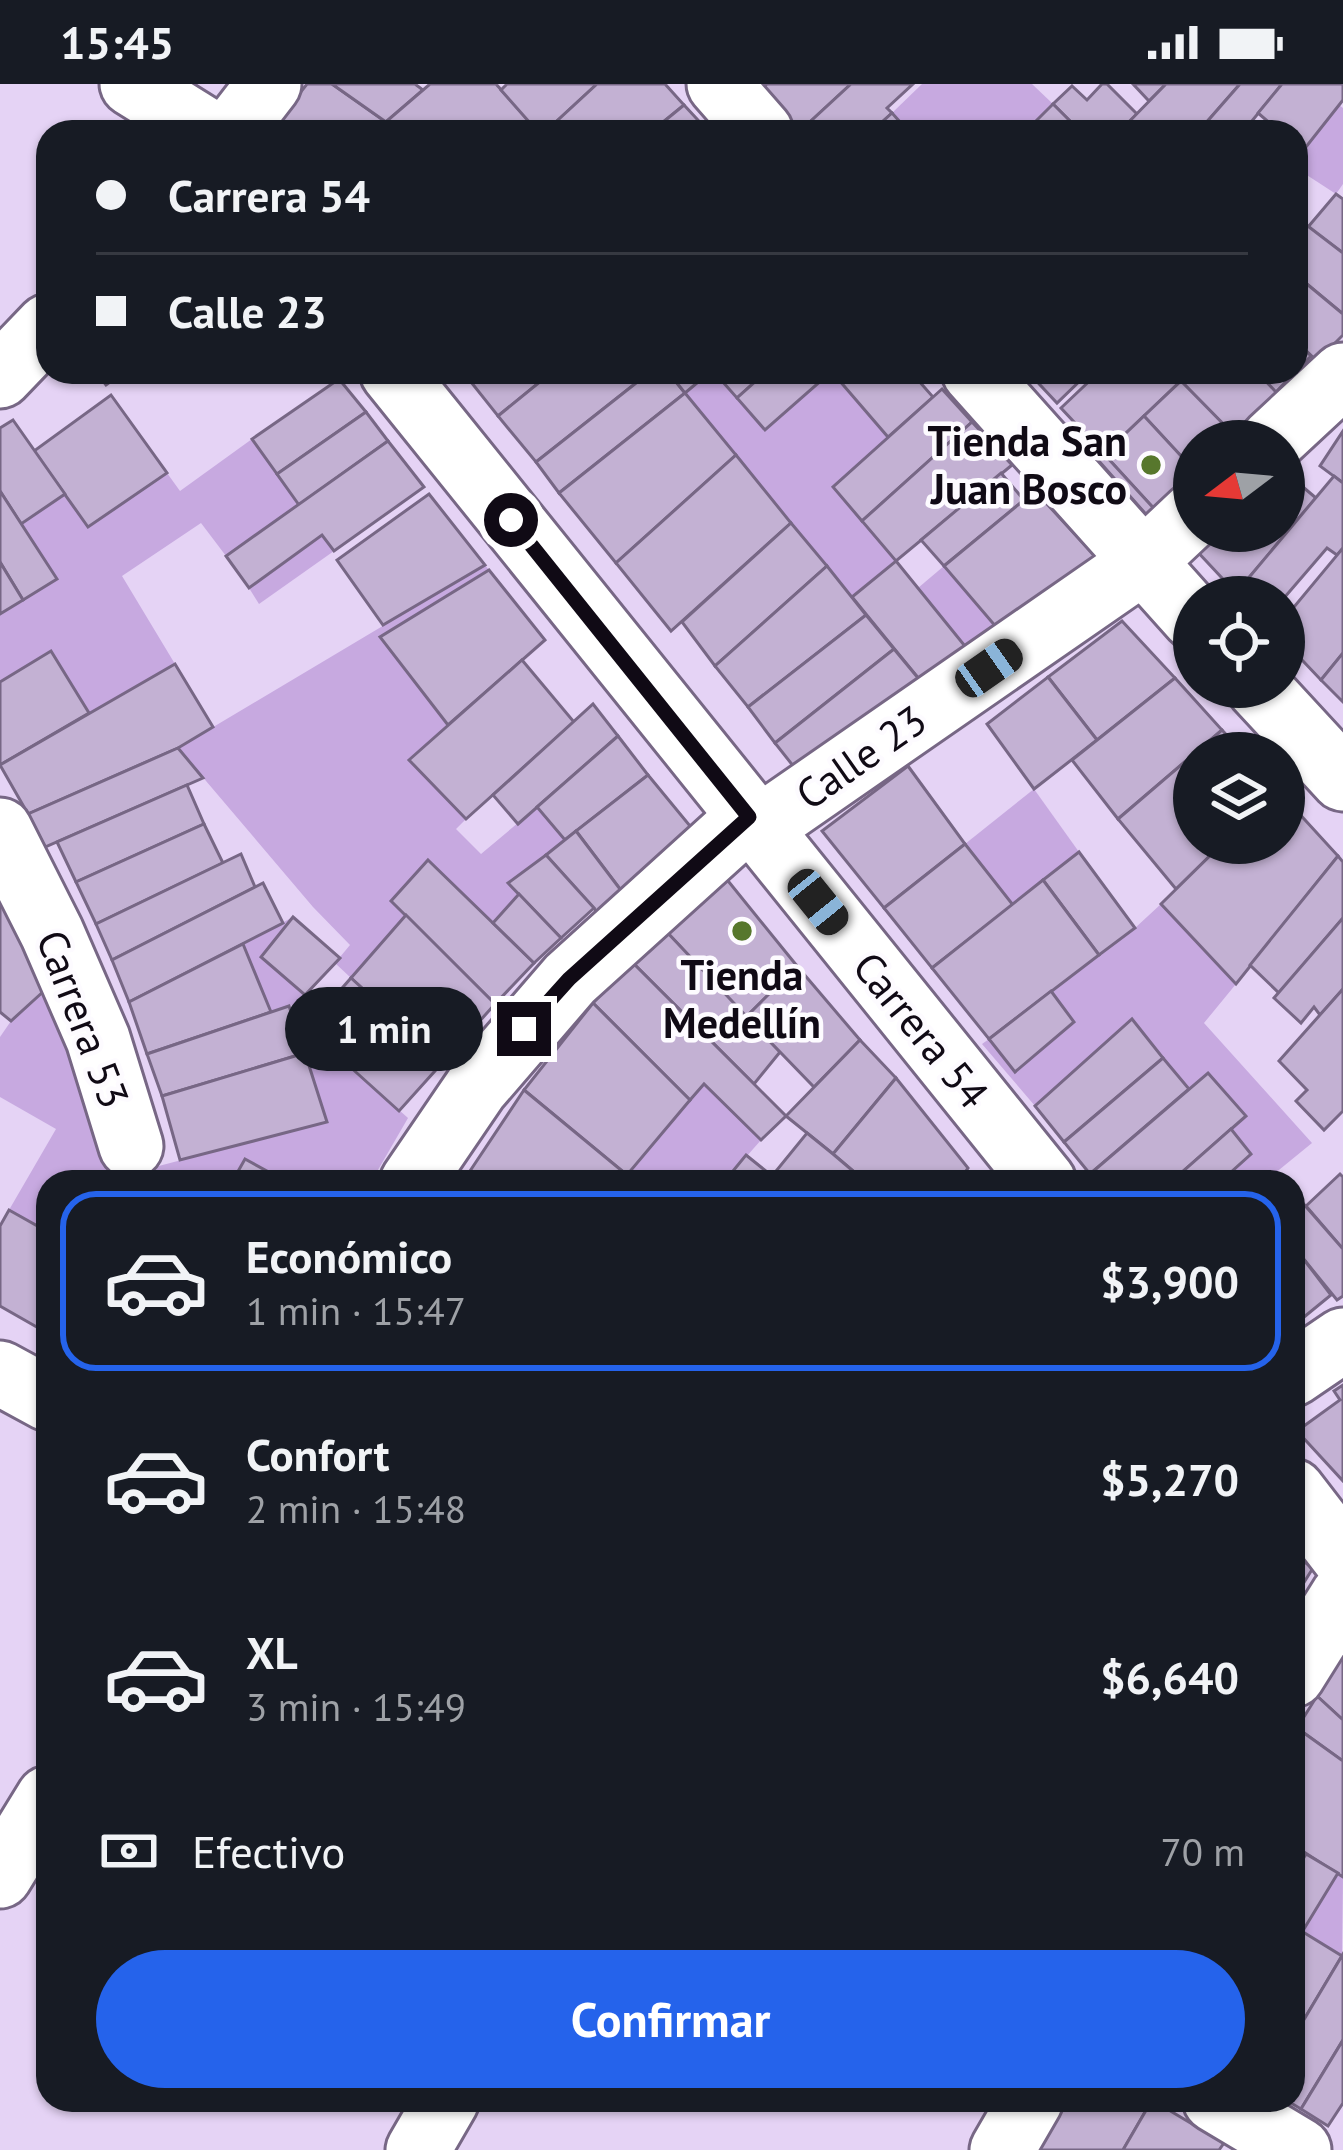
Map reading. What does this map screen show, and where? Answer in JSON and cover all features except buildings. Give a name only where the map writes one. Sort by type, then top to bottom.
[{"type":"street","points":[[132,84],[190,120]]},
{"type":"street","points":[[241,120],[268,84]]},
{"type":"street","points":[[718,84],[750,120]]},
{"type":"street","points":[[0,376],[36,338]]},
{"type":"street","points":[[1295,420],[1343,375]]},
{"type":"street","name":"Carrera 54","points":[[402,384],[754,823],[1023,1170]]},
{"type":"street","points":[[985,384],[1173,595]]},
{"type":"street","name":"Calle 23","points":[[420,1170],[476,1088],[569,979],[754,823],[1143,562],[1173,534]]},
{"type":"street","points":[[1277,708],[1343,779]]},
{"type":"street","name":"Carrera 53","points":[[0,830],[98,1039],[131,1146]]},
{"type":"street","points":[[1305,1366],[1343,1340]]},
{"type":"street","points":[[0,1373],[36,1393]]},
{"type":"street","points":[[1305,1507],[1343,1556]]},
{"type":"street","points":[[1305,1656],[1343,1594]]},
{"type":"street","points":[[0,1876],[36,1818]]},
{"type":"street","points":[[418,2150],[440,2112]]},
{"type":"street","points":[[1002,2150],[1024,2112]]},
{"type":"street","points":[[1235,2112],[1299,2150]]},
{"type":"shaded area","points":[[922,84],[1032,84],[1053,104],[1037,120],[898,120],[892,113]]},
{"type":"shaded area","points":[[1339,105],[1343,108],[1343,184],[1336,194],[1308,176],[1308,143]]},
{"type":"shaded area","points":[[696,384],[725,384],[765,429],[818,384],[842,384],[888,437],[833,487],[896,561],[852,597],[685,393]]},
{"type":"shaded area","points":[[252,439],[299,505],[226,556],[201,523],[122,576],[175,664],[89,713],[51,651],[0,682],[0,614],[21,524],[65,494],[89,527],[167,473],[180,491]]},
{"type":"shaded area","points":[[322,535],[334,551],[259,604],[249,588]]},
{"type":"shaded area","points":[[485,565],[489,570],[381,637],[448,725],[410,760],[466,819],[456,829],[481,854],[537,807],[565,840],[509,883],[519,894],[493,923],[427,860],[392,901],[406,915],[351,978],[335,963],[350,945],[178,748]]},
{"type":"shaded area","points":[[944,566],[1004,636],[973,656],[918,588]]},
{"type":"shaded area","points":[[1034,789],[1079,852],[1013,905],[965,844]]},
{"type":"shaded area","points":[[1161,904],[1236,984],[1204,1023],[1312,1143],[1279,1170],[1233,1170],[1251,1154],[1231,1129],[1208,1074],[1189,1089],[1132,1020],[1035,1106],[982,1044],[989,1039],[1016,1072],[1074,1022],[1051,991]]},
{"type":"shaded area","points":[[293,917],[262,957],[305,995],[299,1003],[271,1012],[243,944]]},
{"type":"shaded area","points":[[45,990],[87,1103],[130,1170],[36,1170],[36,1225],[9,1210],[56,1129],[0,1097],[0,1037]]},
{"type":"shaded area","points":[[327,1046],[408,1118],[378,1170],[265,1170],[245,1159],[239,1170],[143,1170],[327,1122],[305,1053]]},
{"type":"shaded area","points":[[704,1084],[761,1140],[735,1170],[633,1170]]},
{"type":"shaded area","points":[[1338,1873],[1343,1877],[1342,1956],[1305,1933]]},
{"type":"place","name":"Tienda San Juan Bosco","points":[[1151,465]]},
{"type":"place","name":"Tienda Medellín","points":[[742,931]]},
{"type":"route","points":[[511,520],[749,817],[569,979],[524,1029]]}]
